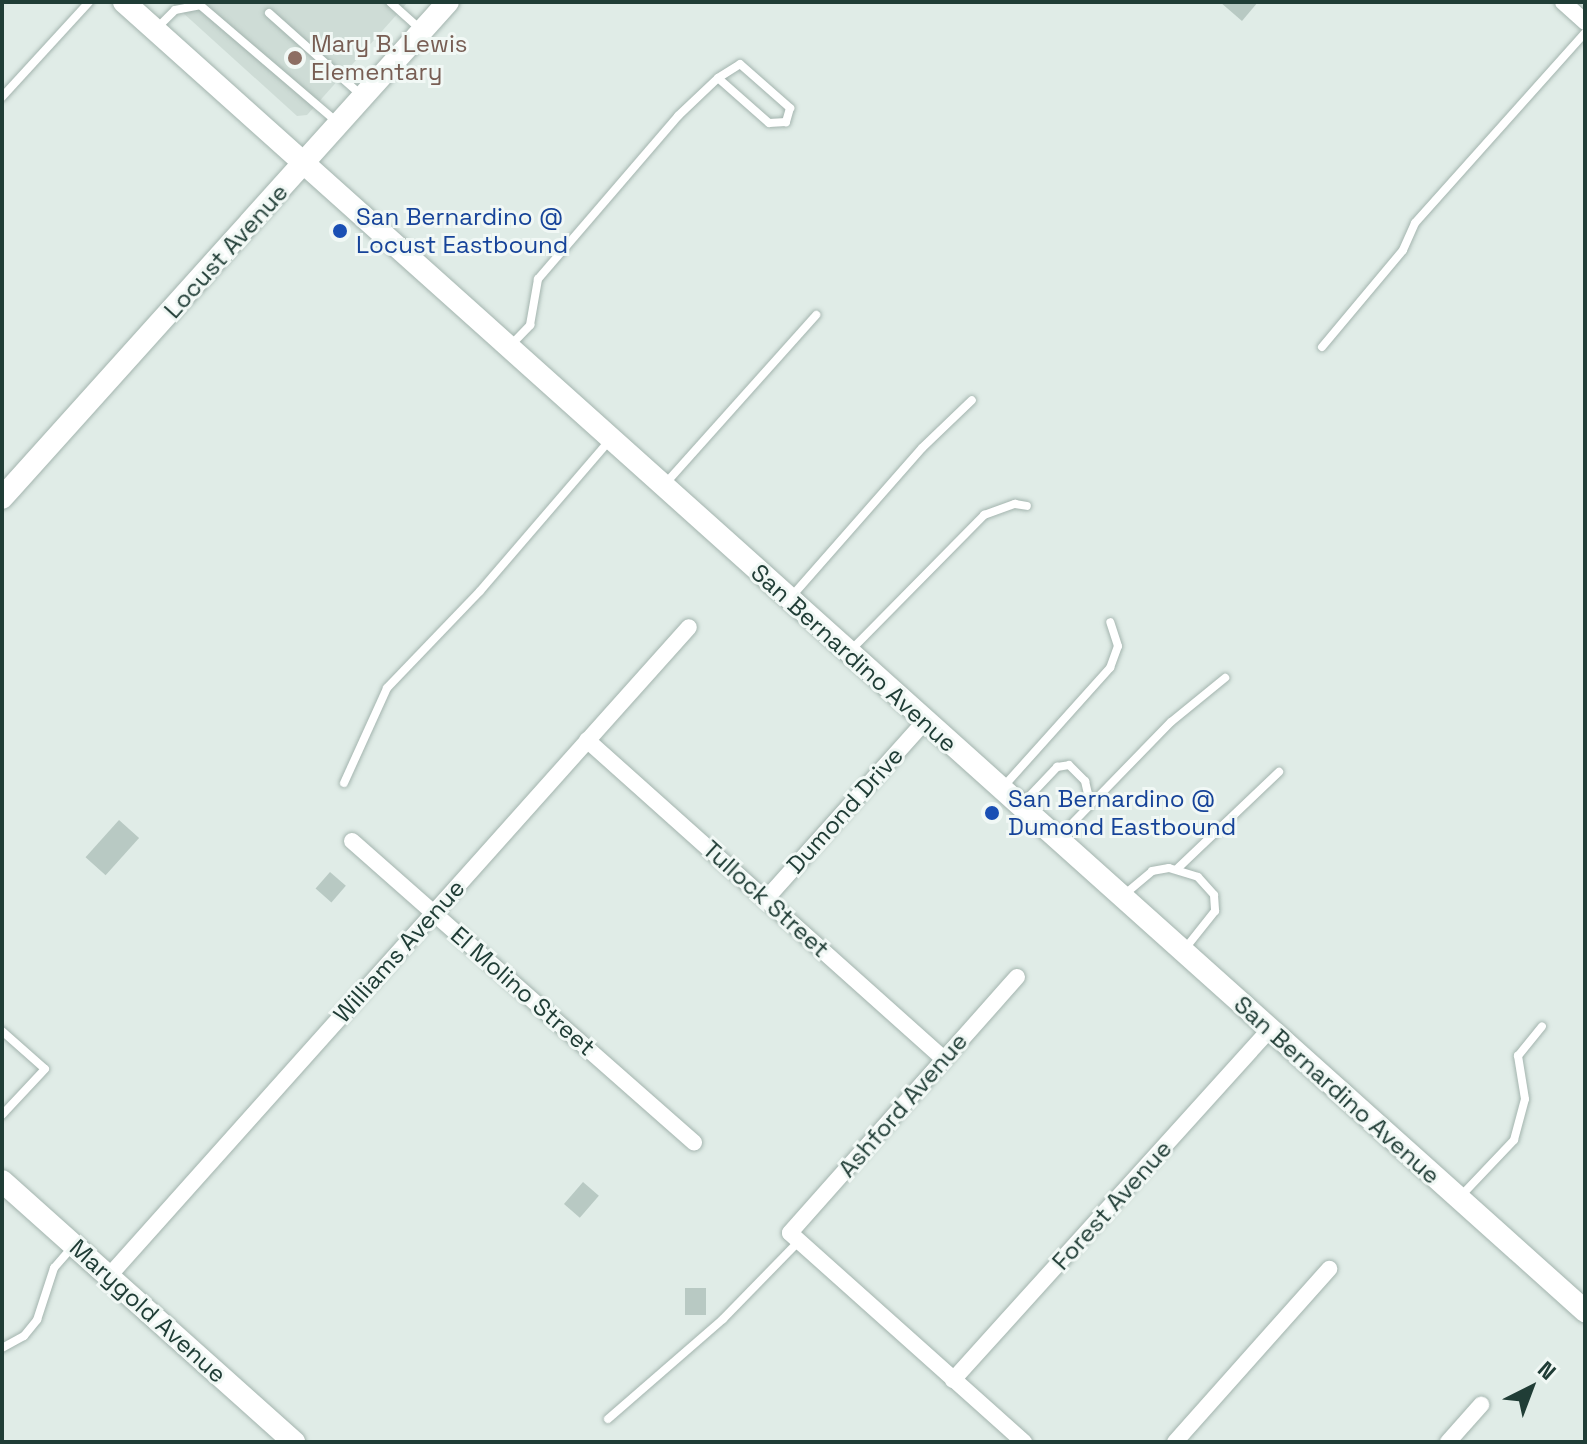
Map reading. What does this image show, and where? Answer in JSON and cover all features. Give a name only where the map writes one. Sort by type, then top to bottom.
[{"type":"main road","name":"San Bernardino Avenue","points":[[124,2],[1585,1311]]},
{"type":"main road","name":"Locust Avenue","points":[[2,498],[448,2]]},
{"type":"main road","name":"Marygold Avenue","points":[[2,1181],[294,1442]]},
{"type":"street","points":[[1563,2],[1585,22]]},
{"type":"street","name":"Williams Avenue","points":[[109,1276],[689,627]]},
{"type":"street","name":"Dumond Drive","points":[[766,899],[925,721]]},
{"type":"street","name":"Tullock Street","points":[[587,740],[944,1059]]},
{"type":"street","name":"El Molino Street","points":[[352,841],[694,1142]]},
{"type":"street","name":"Ashford Avenue","points":[[795,1237],[1017,977]]},
{"type":"street","name":"Forest Avenue","points":[[953,1380],[1270,1029]]},
{"type":"street","points":[[795,1237],[1024,1442]]},
{"type":"street","points":[[1175,1442],[1329,1269]]},
{"type":"street","points":[[1448,1442],[1481,1405]]},
{"type":"lane","points":[[3,93],[89,2]]},
{"type":"lane","points":[[390,2],[423,31]]},
{"type":"lane","points":[[156,30],[175,10],[200,5],[340,124]]},
{"type":"lane","points":[[269,13],[364,98]]},
{"type":"lane","points":[[1322,347],[1403,250],[1415,223],[1585,33]]},
{"type":"lane","points":[[508,348],[530,325],[538,279],[678,116],[718,78],[740,64],[790,108],[786,122],[769,123],[718,78]]},
{"type":"lane","points":[[662,487],[816,315]]},
{"type":"lane","points":[[789,600],[922,448],[972,400]]},
{"type":"lane","points":[[344,783],[387,688],[480,591],[610,440]]},
{"type":"lane","points":[[848,653],[984,515],[1015,504],[1027,506]]},
{"type":"lane","points":[[1001,790],[1110,668],[1118,646],[1110,622]]},
{"type":"lane","points":[[1057,840],[1171,722],[1225,678]]},
{"type":"lane","points":[[1020,806],[1064,765],[1081,775],[1090,803]]},
{"type":"lane","points":[[1177,869],[1279,772]]},
{"type":"lane","points":[[1121,897],[1152,871],[1177,869],[1198,877],[1216,903],[1212,918],[1183,952]]},
{"type":"lane","points":[[1458,1198],[1514,1140],[1525,1099],[1518,1056],[1542,1026]]},
{"type":"lane","points":[[2,1031],[45,1069],[2,1115]]},
{"type":"lane","points":[[608,1419],[723,1319],[795,1237]]},
{"type":"lane","points":[[2,1348],[37,1320],[54,1268],[74,1245]]},
{"type":"shaded area","name":"Mary B. Lewis Elementary","points":[[171,2],[408,2],[307,115],[297,116]]},
{"type":"building","points":[[1220,2],[1258,2],[1242,21]]},
{"type":"building","points":[[119,820],[139,838],[106,875],[86,857]]},
{"type":"building","points":[[330,872],[346,886],[331,902],[316,889]]},
{"type":"building","points":[[583,1182],[599,1196],[580,1218],[564,1204]]},
{"type":"building","points":[[685,1288],[706,1288],[706,1315],[685,1315]]},
{"type":"place","name":"Mary B. Lewis Elementary","points":[[295,58]]},
{"type":"place","name":"San Bernardino @ Locust Eastbound","points":[[340,231]]},
{"type":"place","name":"San Bernardino @ Dumond Eastbound","points":[[992,813]]}]
